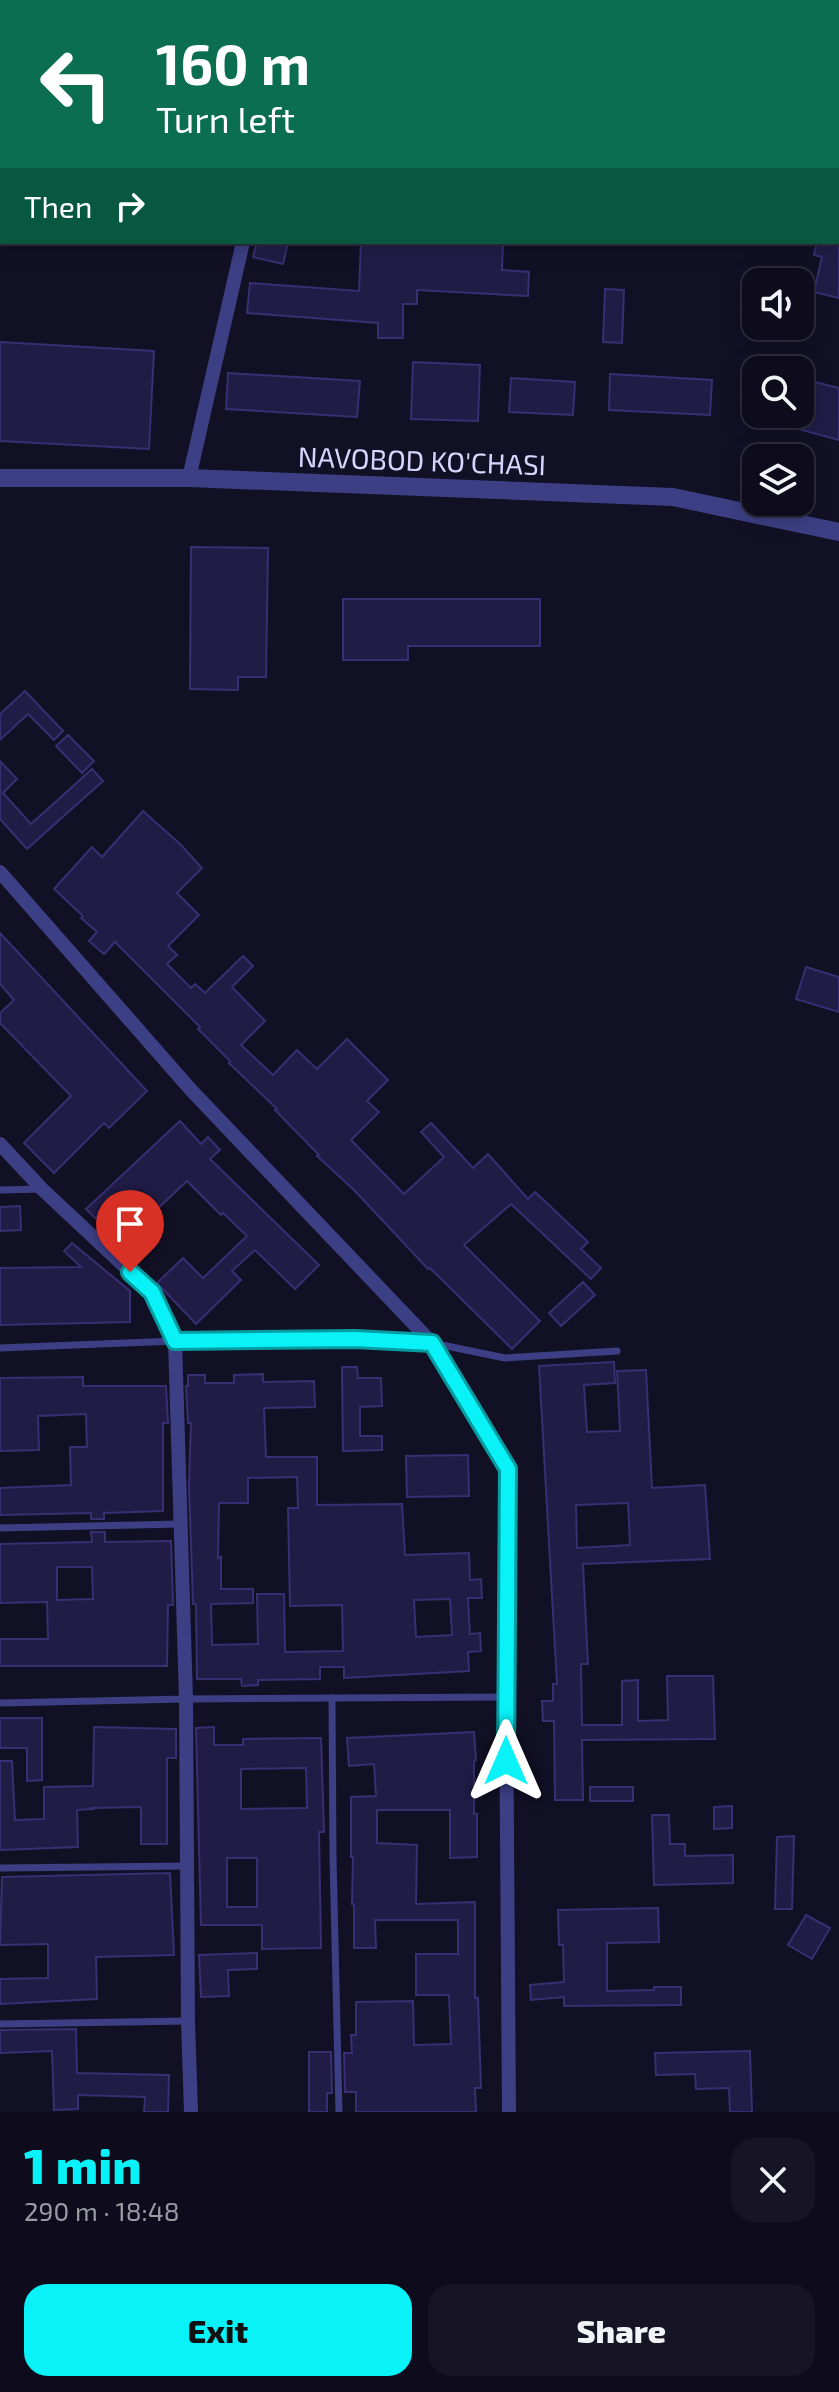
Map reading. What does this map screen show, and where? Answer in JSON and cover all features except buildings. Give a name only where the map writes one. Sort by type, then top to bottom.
[{"type":"street","points":[[189,478],[243,244]]},
{"type":"street","name":"NAVOBOD KO'CHASI","points":[[0,478],[189,478],[673,497],[839,532]]},
{"type":"street","points":[[0,872],[191,1090],[432,1343],[508,1469],[509,2112]]},
{"type":"street","points":[[0,1144],[42,1189],[152,1292],[175,1341],[186,1699],[191,2112]]},
{"type":"lane","points":[[0,1190],[42,1189]]},
{"type":"lane","points":[[0,1348],[175,1341],[355,1339],[432,1343],[505,1358],[617,1351]]},
{"type":"lane","points":[[0,1528],[180,1524]]},
{"type":"lane","points":[[0,1703],[506,1697]]},
{"type":"lane","points":[[332,1698],[339,2112]]},
{"type":"lane","points":[[0,1868],[187,1866]]},
{"type":"lane","points":[[0,2024],[188,2021]]},
{"type":"route","points":[[130,1272],[152,1292],[175,1341],[355,1339],[432,1343],[508,1469],[506,1761]]}]
